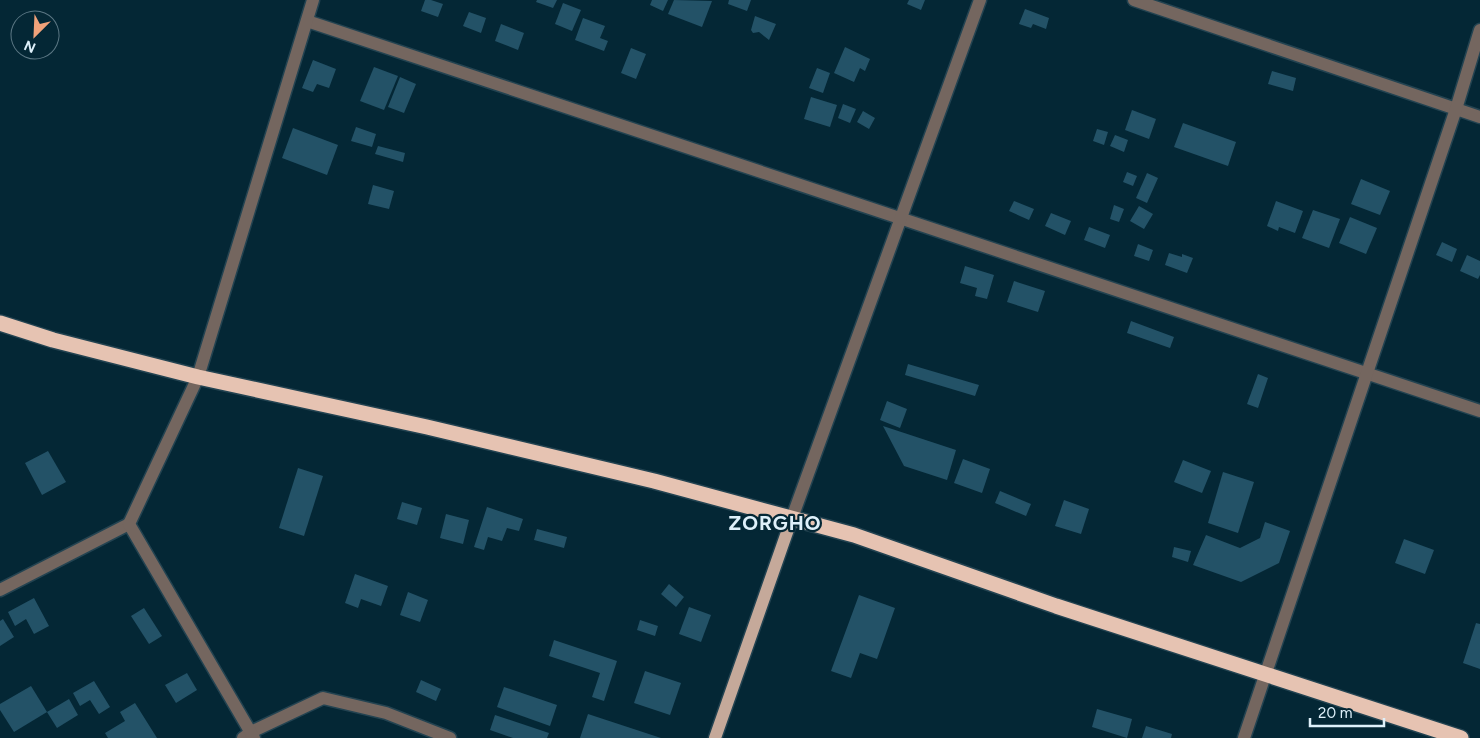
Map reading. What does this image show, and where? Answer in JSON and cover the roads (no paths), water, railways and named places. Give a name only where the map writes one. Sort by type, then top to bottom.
[{"type":"highway","points":[[0,323],[53,340],[198,377],[427,427],[654,481],[854,535],[1056,606],[1461,738]]},
{"type":"main road","points":[[715,738],[792,518]]},
{"type":"street","points":[[0,590],[129,524],[198,377],[313,0]]},
{"type":"street","points":[[792,518],[980,0]]},
{"type":"street","points":[[1134,0],[1480,117]]},
{"type":"street","points":[[307,21],[1480,411]]},
{"type":"street","points":[[1244,738],[1456,109],[1480,30]]},
{"type":"street","points":[[129,524],[249,736],[323,698],[386,713],[450,738]]},
{"type":"district","name":"ZORGHO","points":[[775,523]]}]
